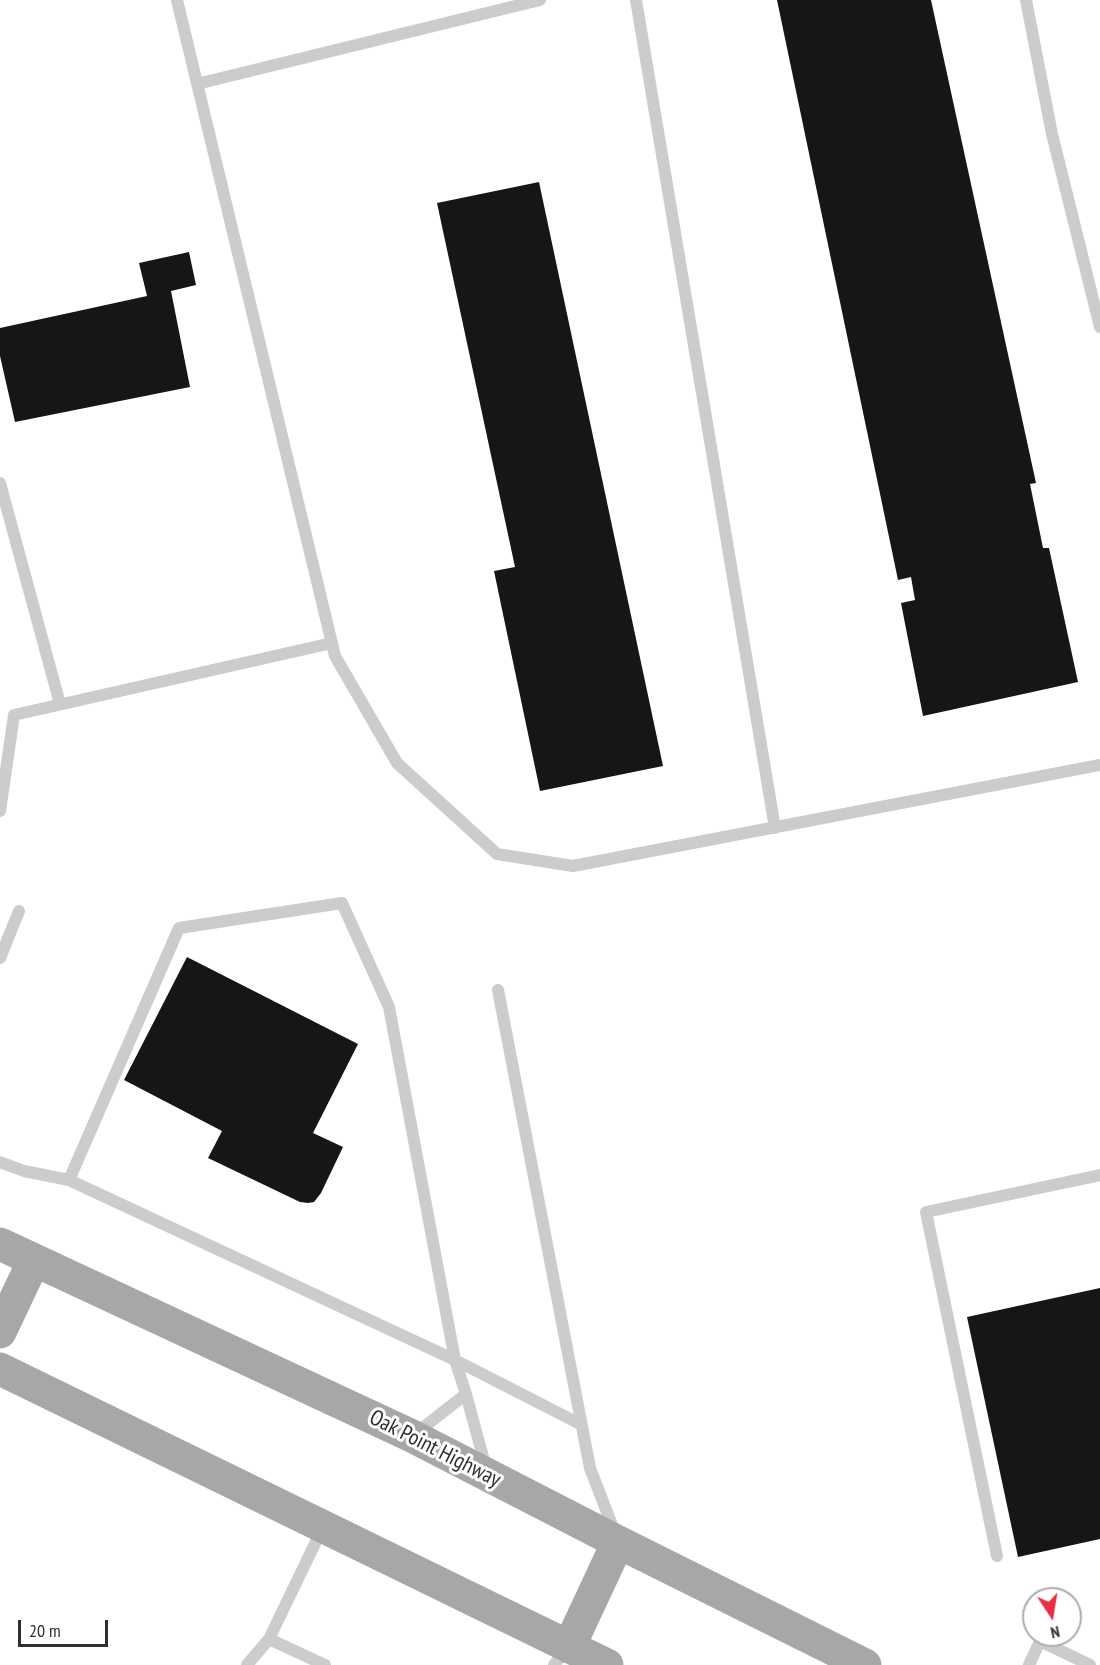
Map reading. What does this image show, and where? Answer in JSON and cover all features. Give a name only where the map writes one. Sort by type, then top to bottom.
[{"type":"main road","name":"Oak Point Highway","points":[[0,1244],[412,1436],[865,1665]]},
{"type":"main road","points":[[0,1332],[34,1260]]},
{"type":"main road","points":[[0,1369],[323,1526],[561,1656],[606,1665]]},
{"type":"main road","points":[[561,1656],[618,1542]]},
{"type":"lane","points":[[177,0],[335,656],[397,763],[497,854],[573,866],[1100,765]]},
{"type":"lane","points":[[197,84],[540,0]]},
{"type":"lane","points":[[636,0],[775,828]]},
{"type":"lane","points":[[1026,0],[1052,134],[1100,327]]},
{"type":"lane","points":[[0,483],[60,704]]},
{"type":"lane","points":[[0,811],[14,714],[332,643]]},
{"type":"lane","points":[[69,1180],[179,928],[342,903],[389,1007],[455,1360],[488,1476]]},
{"type":"lane","points":[[0,958],[19,911]]},
{"type":"lane","points":[[498,990],[590,1468],[618,1542]]},
{"type":"lane","points":[[0,1162],[24,1171],[69,1180],[455,1360],[582,1425]]},
{"type":"lane","points":[[997,1556],[926,1212],[1100,1175]]},
{"type":"lane","points":[[412,1436],[466,1395]]},
{"type":"lane","points":[[247,1665],[269,1639],[323,1526]]},
{"type":"lane","points":[[269,1639],[325,1665]]},
{"type":"lane","points":[[1029,1665],[1040,1641],[1090,1665]]},
{"type":"building","points":[[777,0],[931,0],[1036,483],[1030,484],[1043,548],[1049,548],[1078,682],[923,716],[901,603],[915,600],[911,577],[898,580]]},
{"type":"building","points":[[539,182],[663,766],[540,791],[494,571],[515,567],[437,203]]},
{"type":"building","points":[[189,252],[196,285],[171,291],[190,387],[15,422],[0,356],[0,328],[147,296],[139,263]]},
{"type":"building","points":[[187,957],[358,1044],[313,1133],[343,1147],[321,1193],[314,1202],[300,1202],[208,1158],[222,1131],[124,1080]]},
{"type":"building","points":[[1100,1288],[1100,1539],[1018,1557],[967,1317]]}]
